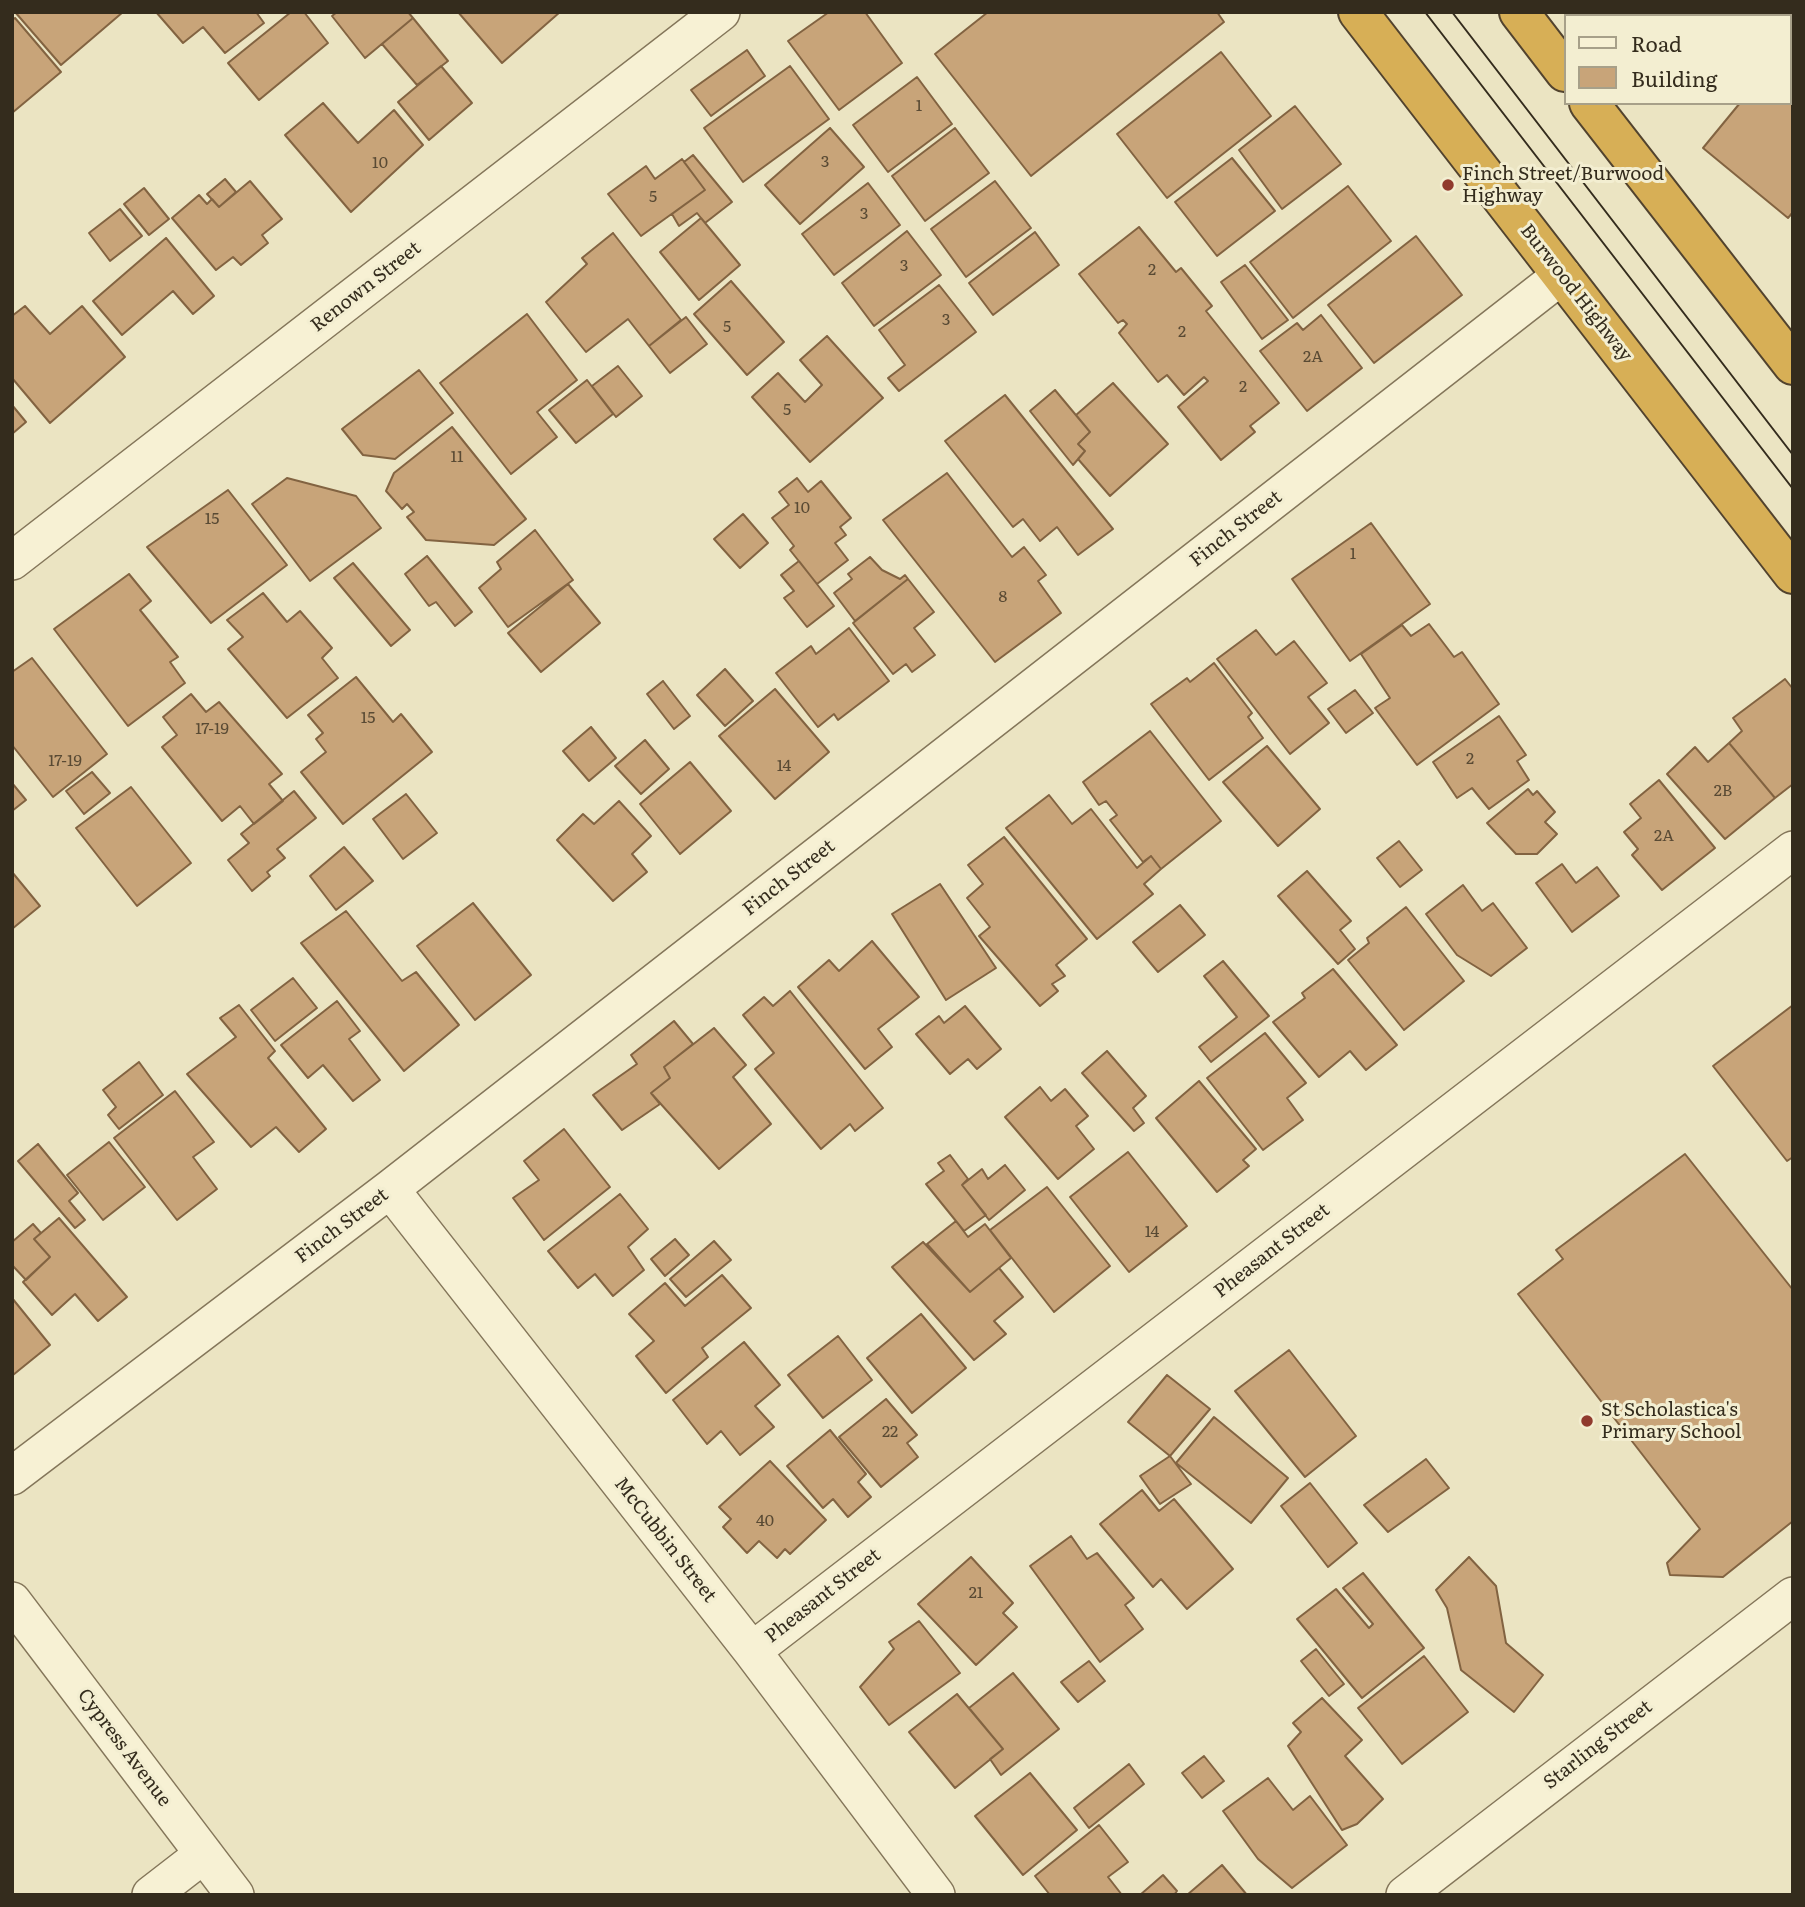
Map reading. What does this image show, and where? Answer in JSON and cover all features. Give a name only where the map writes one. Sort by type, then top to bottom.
[{"type":"highway","name":"Burwood Highway","points":[[1358,12],[1793,574]]},
{"type":"highway","points":[[1519,12],[1563,69]]},
{"type":"highway","points":[[1592,105],[1793,365]]},
{"type":"street","name":"Renown Street","points":[[12,561],[721,12]]},
{"type":"street","name":"Finch Street","points":[[12,1476],[390,1189],[1562,275]]},
{"type":"street","name":"Pheasant Street","points":[[752,1651],[1793,850]]},
{"type":"street","name":"McCubbin Street","points":[[390,1189],[752,1651],[936,1895]]},
{"type":"street","name":"Starling Street","points":[[1405,1895],[1793,1596]]},
{"type":"street","name":"Cypress Avenue","points":[[12,1601],[235,1895]]},
{"type":"street","points":[[151,1895],[204,1854]]},
{"type":"building","points":[[15,12],[123,12],[61,65]]},
{"type":"building","points":[[156,12],[256,12],[264,23],[225,53],[203,27],[183,43]]},
{"type":"building","points":[[291,12],[304,12],[328,43],[259,100],[228,63]]},
{"type":"building","points":[[337,12],[408,12],[413,18],[365,58],[332,16]]},
{"type":"building","points":[[458,12],[560,12],[502,63]]},
{"type":"building","points":[[829,12],[865,12],[902,63],[839,110],[788,41]]},
{"type":"building","points":[[988,12],[1217,12],[1224,22],[1031,176],[935,54]]},
{"type":"building","points":[[1698,12],[1793,12],[1793,212],[1788,218],[1703,148],[1738,105],[1791,105],[1791,14]]},
{"type":"building","points":[[15,18],[61,72],[12,113],[12,20]]},
{"type":"building","points":[[413,18],[448,61],[417,85],[382,44]]},
{"type":"building","points":[[747,50],[765,76],[711,116],[691,90]]},
{"type":"building","points":[[1221,52],[1271,116],[1167,198],[1117,134]]},
{"type":"building","points":[[441,66],[472,103],[429,140],[398,102]]},
{"type":"building","points":[[790,66],[829,119],[743,182],[704,128]]},
{"type":"building","points":[[917,77],[952,124],[888,172],[853,125]]},
{"type":"building","points":[[323,103],[358,143],[394,110],[423,145],[351,212],[285,135]]},
{"type":"building","points":[[1295,106],[1341,164],[1282,209],[1239,150]]},
{"type":"building","points":[[830,128],[864,167],[800,224],[765,185]]},
{"type":"building","points":[[955,128],[989,173],[925,221],[892,176]]},
{"type":"building","points":[[693,155],[732,202],[705,223],[697,213],[679,226],[672,214],[705,190],[684,162]]},
{"type":"building","points":[[1232,158],[1275,211],[1217,256],[1175,202]]},
{"type":"building","points":[[682,159],[705,190],[641,236],[608,194],[646,166],[655,179]]},
{"type":"building","points":[[225,179],[236,192],[219,207],[207,194]]},
{"type":"building","points":[[250,181],[282,219],[262,235],[268,243],[241,265],[233,257],[216,270],[172,218],[199,195],[207,204],[212,199],[219,207]]},
{"type":"building","points":[[995,181],[1031,228],[966,277],[931,229]]},
{"type":"building","points":[[868,183],[900,225],[834,275],[802,234]]},
{"type":"building","points":[[1348,186],[1391,241],[1293,318],[1250,262]]},
{"type":"building","points":[[144,188],[169,219],[149,235],[124,204]]},
{"type":"building","points":[[120,209],[142,236],[110,261],[89,233]]},
{"type":"building","points":[[701,218],[740,265],[699,300],[660,252]]},
{"type":"building","points":[[1139,227],[1176,272],[1181,268],[1212,306],[1206,311],[1279,403],[1250,426],[1255,432],[1221,460],[1178,407],[1208,381],[1204,377],[1184,395],[1167,375],[1158,382],[1119,333],[1127,324],[1123,320],[1118,323],[1079,274]]},
{"type":"building","points":[[907,231],[941,275],[874,326],[842,283]]},
{"type":"building","points":[[1035,232],[1059,265],[993,315],[969,283]]},
{"type":"building","points":[[613,233],[681,320],[649,346],[628,319],[586,352],[546,302],[587,264],[582,258]]},
{"type":"building","points":[[1416,236],[1462,295],[1374,363],[1328,305]]},
{"type":"building","points":[[166,238],[214,296],[193,314],[173,291],[122,335],[93,301]]},
{"type":"building","points":[[1245,265],[1288,320],[1262,339],[1221,282]]},
{"type":"building","points":[[731,281],[784,342],[747,375],[694,314]]},
{"type":"building","points":[[939,285],[976,332],[899,391],[888,378],[905,365],[879,330]]},
{"type":"building","points":[[25,306],[50,334],[82,306],[125,357],[50,423],[12,378],[12,316]]},
{"type":"building","points":[[527,314],[577,380],[537,412],[557,437],[511,474],[440,383]]},
{"type":"building","points":[[1321,315],[1362,368],[1307,411],[1260,351],[1297,323],[1303,330]]},
{"type":"building","points":[[686,317],[707,344],[670,373],[649,346]]},
{"type":"building","points":[[827,336],[883,398],[810,462],[752,397],[778,373],[805,402],[822,385],[800,360]]},
{"type":"building","points":[[618,366],[642,396],[616,417],[592,386]]},
{"type":"building","points":[[419,370],[453,413],[395,459],[363,455],[342,429]]},
{"type":"building","points":[[587,380],[613,414],[576,443],[549,410]]},
{"type":"building","points":[[1113,383],[1168,444],[1110,496],[1078,459],[1085,451],[1078,444],[1090,432],[1076,415]]},
{"type":"building","points":[[1055,390],[1090,432],[1078,444],[1085,451],[1073,465],[1030,411]]},
{"type":"building","points":[[1005,395],[1113,529],[1078,555],[1057,527],[1040,541],[1023,519],[1013,527],[945,441]]},
{"type":"building","points":[[12,405],[26,422],[12,434]]},
{"type":"building","points":[[452,427],[526,519],[494,545],[426,540],[407,517],[414,512],[407,504],[402,509],[386,491],[394,473]]},
{"type":"building","points":[[947,473],[1012,557],[1024,547],[1046,575],[1038,581],[1061,613],[995,662],[883,520]]},
{"type":"building","points":[[287,478],[356,496],[381,528],[310,581],[252,504]]},
{"type":"building","points":[[797,478],[808,492],[821,481],[851,518],[840,527],[846,535],[835,543],[848,560],[817,584],[790,550],[794,546],[772,518],[789,505],[779,492]]},
{"type":"building","points":[[228,490],[287,565],[211,623],[147,547]]},
{"type":"building","points":[[743,514],[768,543],[740,568],[714,539]]},
{"type":"building","points":[[1371,523],[1430,604],[1350,661],[1292,579]]},
{"type":"building","points":[[535,530],[573,580],[508,627],[479,588],[501,569],[497,562]]},
{"type":"building","points":[[427,556],[472,612],[455,626],[436,602],[429,606],[405,574]]},
{"type":"building","points":[[870,557],[882,570],[900,579],[905,575],[908,579],[855,621],[834,593],[852,579],[848,574]]},
{"type":"building","points":[[799,561],[834,606],[807,627],[784,598],[794,591],[781,575]]},
{"type":"building","points":[[353,563],[410,630],[391,646],[334,578]]},
{"type":"building","points":[[129,574],[151,601],[140,610],[178,657],[170,662],[185,683],[128,726],[54,629]]},
{"type":"building","points":[[908,579],[934,612],[914,628],[935,655],[912,672],[906,664],[893,674],[853,623]]},
{"type":"building","points":[[568,584],[600,623],[541,672],[508,633]]},
{"type":"building","points":[[263,593],[287,622],[300,611],[332,648],[322,658],[338,678],[287,718],[228,649],[243,637],[227,620]]},
{"type":"building","points":[[1429,624],[1454,657],[1462,652],[1499,704],[1417,765],[1375,708],[1390,698],[1361,654],[1402,625],[1411,636]]},
{"type":"building","points":[[849,628],[889,681],[838,720],[834,714],[818,727],[776,673],[811,646],[816,654]]},
{"type":"building","points":[[1256,630],[1276,655],[1294,641],[1327,683],[1308,697],[1329,723],[1290,754],[1217,659]]},
{"type":"building","points":[[32,658],[107,754],[53,797],[12,745],[12,672]]},
{"type":"building","points":[[1214,663],[1252,713],[1248,717],[1263,738],[1209,780],[1151,704],[1187,678],[1190,682]]},
{"type":"building","points":[[725,669],[753,701],[725,726],[697,695]]},
{"type":"building","points":[[356,677],[393,722],[401,714],[432,752],[343,824],[301,772],[326,752],[316,739],[323,733],[308,715]]},
{"type":"building","points":[[1785,679],[1793,689],[1793,784],[1775,798],[1729,743],[1742,731],[1733,718]]},
{"type":"building","points":[[663,681],[690,716],[674,729],[647,694]]},
{"type":"building","points":[[775,689],[829,752],[775,799],[719,736]]},
{"type":"building","points":[[1355,690],[1373,713],[1346,733],[1328,709]]},
{"type":"building","points":[[191,694],[206,712],[219,702],[282,774],[269,784],[283,801],[254,824],[240,806],[222,821],[162,747],[177,735],[163,717]]},
{"type":"building","points":[[1499,716],[1526,755],[1517,761],[1529,780],[1489,809],[1472,788],[1457,798],[1433,762]]},
{"type":"building","points":[[591,727],[616,758],[589,781],[563,751]]},
{"type":"building","points":[[1150,731],[1221,821],[1161,869],[1151,856],[1143,862],[1110,820],[1117,815],[1106,801],[1099,805],[1083,782]]},
{"type":"building","points":[[645,740],[669,769],[641,794],[615,766]]},
{"type":"building","points":[[1729,743],[1775,798],[1725,839],[1667,774],[1695,747],[1708,762]]},
{"type":"building","points":[[1267,746],[1320,809],[1278,846],[1223,782]]},
{"type":"building","points":[[690,762],[731,811],[680,854],[640,804]]},
{"type":"building","points":[[92,772],[110,793],[84,814],[66,791]]},
{"type":"building","points":[[1659,780],[1715,848],[1662,890],[1632,855],[1638,849],[1624,832],[1641,818],[1630,804]]},
{"type":"building","points":[[12,783],[26,800],[12,811]]},
{"type":"building","points":[[131,787],[191,863],[137,906],[76,828]]},
{"type":"building","points":[[1528,789],[1533,795],[1537,791],[1555,812],[1545,822],[1557,834],[1537,854],[1516,854],[1487,823]]},
{"type":"building","points":[[294,791],[316,818],[277,849],[285,858],[267,872],[270,876],[252,891],[228,860],[249,843],[241,834]]},
{"type":"building","points":[[406,794],[437,833],[403,859],[373,819]]},
{"type":"building","points":[[1049,795],[1072,824],[1091,809],[1137,868],[1151,856],[1161,869],[1144,884],[1153,894],[1097,939],[1006,828]]},
{"type":"building","points":[[619,801],[651,836],[632,854],[647,872],[613,901],[557,840],[583,814],[594,824]]},
{"type":"building","points":[[1004,837],[1087,939],[1056,965],[1065,976],[1052,984],[1058,991],[1040,1006],[979,936],[990,927],[967,898],[983,884],[968,865]]},
{"type":"building","points":[[1399,841],[1422,870],[1400,887],[1377,858]]},
{"type":"building","points":[[344,847],[373,881],[336,910],[310,876]]},
{"type":"building","points":[[1562,864],[1576,883],[1597,867],[1619,896],[1572,932],[1536,883]]},
{"type":"building","points":[[1307,871],[1351,921],[1340,930],[1355,949],[1338,964],[1278,896]]},
{"type":"building","points":[[12,872],[40,906],[12,929]]},
{"type":"building","points":[[940,884],[996,968],[946,1000],[892,914]]},
{"type":"building","points":[[1463,885],[1482,911],[1493,903],[1527,948],[1491,976],[1457,955],[1426,914]]},
{"type":"building","points":[[473,903],[531,975],[475,1020],[417,946]]},
{"type":"building","points":[[1180,905],[1205,935],[1158,972],[1133,942]]},
{"type":"building","points":[[1406,907],[1464,981],[1404,1030],[1348,960],[1369,943],[1367,938]]},
{"type":"building","points":[[346,911],[402,981],[416,972],[459,1025],[404,1071],[301,943]]},
{"type":"building","points":[[872,941],[919,997],[878,1029],[892,1047],[865,1069],[798,987],[829,960],[839,971]]},
{"type":"building","points":[[1223,961],[1269,1016],[1211,1062],[1199,1047],[1237,1017],[1204,976]]},
{"type":"building","points":[[1333,969],[1397,1045],[1366,1070],[1350,1051],[1319,1077],[1273,1022],[1305,998],[1302,993]]},
{"type":"building","points":[[293,978],[317,1008],[275,1041],[251,1010]]},
{"type":"building","points":[[790,991],[883,1108],[855,1131],[850,1124],[821,1149],[755,1069],[774,1053],[743,1015],[764,997],[773,1006]]},
{"type":"building","points":[[337,1001],[360,1031],[349,1039],[380,1080],[353,1101],[323,1065],[308,1078],[281,1045]]},
{"type":"building","points":[[239,1005],[275,1051],[268,1058],[326,1129],[299,1152],[276,1127],[251,1147],[187,1074],[236,1037],[220,1018]]},
{"type":"building","points":[[1793,1005],[1793,1157],[1787,1161],[1713,1066]]},
{"type":"building","points":[[965,1006],[1001,1049],[977,1069],[968,1059],[950,1074],[916,1034],[939,1016],[944,1023]]},
{"type":"building","points":[[674,1021],[693,1044],[664,1067],[670,1078],[651,1093],[660,1104],[622,1130],[593,1095],[637,1064],[631,1055]]},
{"type":"building","points":[[714,1028],[746,1065],[733,1077],[771,1124],[719,1169],[651,1093],[670,1078],[664,1067]]},
{"type":"building","points":[[1265,1033],[1306,1083],[1287,1098],[1303,1120],[1263,1150],[1207,1078]]},
{"type":"building","points":[[1107,1051],[1146,1096],[1133,1108],[1144,1123],[1134,1131],[1082,1073]]},
{"type":"building","points":[[139,1062],[163,1095],[119,1129],[108,1115],[116,1107],[103,1090]]},
{"type":"building","points":[[1199,1081],[1256,1149],[1243,1160],[1249,1166],[1217,1192],[1156,1118]]},
{"type":"building","points":[[1040,1087],[1051,1101],[1065,1089],[1088,1116],[1076,1126],[1094,1149],[1058,1179],[1005,1117]]},
{"type":"building","points":[[175,1091],[214,1142],[193,1157],[217,1189],[177,1220],[114,1138]]},
{"type":"building","points":[[564,1129],[610,1187],[544,1240],[513,1198],[539,1180],[524,1161]]},
{"type":"building","points":[[109,1142],[145,1187],[103,1220],[67,1175]]},
{"type":"building","points":[[38,1144],[78,1193],[69,1201],[85,1220],[75,1228],[18,1161]]},
{"type":"building","points":[[1128,1152],[1187,1226],[1129,1272],[1070,1197]]},
{"type":"building","points":[[1685,1154],[1793,1290],[1793,1521],[1723,1577],[1670,1575],[1667,1563],[1700,1529],[1518,1294],[1563,1259],[1556,1250]]},
{"type":"building","points":[[950,1155],[968,1179],[962,1185],[986,1215],[964,1231],[926,1184],[944,1171],[938,1163]]},
{"type":"building","points":[[1005,1165],[1025,1190],[989,1220],[962,1185],[982,1169],[988,1179]]},
{"type":"building","points":[[1047,1187],[1110,1266],[1054,1312],[990,1230]]},
{"type":"building","points":[[620,1194],[648,1229],[628,1247],[644,1270],[613,1296],[595,1274],[578,1288],[548,1251]]},
{"type":"building","points":[[59,1218],[127,1297],[98,1321],[75,1294],[52,1315],[23,1282],[50,1257],[34,1239]]},
{"type":"building","points":[[956,1221],[968,1237],[985,1224],[1011,1258],[970,1292],[927,1244]]},
{"type":"building","points":[[33,1224],[41,1233],[34,1239],[50,1257],[26,1280],[12,1265],[12,1242]]},
{"type":"building","points":[[675,1239],[689,1255],[665,1276],[651,1259]]},
{"type":"building","points":[[714,1241],[731,1260],[686,1297],[670,1279]]},
{"type":"building","points":[[923,1242],[970,1292],[999,1268],[1023,1297],[994,1321],[1006,1334],[974,1360],[892,1267]]},
{"type":"building","points":[[722,1275],[751,1308],[702,1348],[708,1357],[666,1393],[636,1356],[654,1341],[629,1314],[665,1283],[685,1306]]},
{"type":"building","points":[[12,1298],[50,1345],[13,1375],[12,1374]]},
{"type":"building","points":[[921,1314],[966,1368],[912,1413],[867,1358]]},
{"type":"building","points":[[838,1336],[872,1380],[823,1418],[788,1375]]},
{"type":"building","points":[[744,1342],[780,1385],[755,1406],[774,1427],[740,1455],[721,1431],[707,1444],[673,1400]]},
{"type":"building","points":[[1289,1350],[1356,1436],[1305,1477],[1235,1391]]},
{"type":"building","points":[[1167,1375],[1210,1409],[1170,1456],[1128,1422]]},
{"type":"building","points":[[886,1399],[917,1435],[907,1443],[918,1457],[881,1487],[839,1437]]},
{"type":"building","points":[[1214,1417],[1288,1478],[1251,1523],[1176,1463]]},
{"type":"building","points":[[830,1430],[866,1474],[858,1482],[871,1497],[848,1517],[833,1499],[823,1508],[787,1466]]},
{"type":"building","points":[[1170,1456],[1191,1484],[1160,1504],[1140,1476]]},
{"type":"building","points":[[1426,1459],[1449,1488],[1388,1532],[1364,1505]]},
{"type":"building","points":[[770,1461],[826,1520],[790,1554],[785,1549],[777,1558],[759,1541],[747,1553],[723,1527],[731,1519],[719,1507]]},
{"type":"building","points":[[1310,1483],[1357,1543],[1328,1567],[1281,1506]]},
{"type":"building","points":[[1142,1490],[1159,1511],[1174,1499],[1233,1569],[1187,1609],[1161,1579],[1153,1587],[1100,1524]]},
{"type":"building","points":[[1071,1536],[1087,1559],[1097,1553],[1134,1598],[1125,1605],[1143,1629],[1100,1662],[1030,1566]]},
{"type":"building","points":[[971,1557],[1013,1603],[1003,1613],[1017,1627],[976,1665],[918,1604]]},
{"type":"building","points":[[1469,1557],[1496,1586],[1506,1643],[1543,1675],[1514,1712],[1461,1670],[1447,1608],[1436,1590]]},
{"type":"building","points":[[1363,1573],[1424,1648],[1362,1698],[1297,1619],[1336,1589],[1369,1628],[1373,1624],[1343,1588]]},
{"type":"building","points":[[919,1621],[960,1673],[889,1725],[860,1687],[894,1649],[889,1642]]},
{"type":"building","points":[[1316,1649],[1344,1684],[1329,1696],[1301,1661]]},
{"type":"building","points":[[1424,1656],[1468,1712],[1402,1764],[1358,1708]]},
{"type":"building","points":[[1089,1661],[1105,1681],[1078,1702],[1061,1682]]},
{"type":"building","points":[[1013,1673],[1059,1729],[1001,1775],[990,1759],[1003,1749],[969,1708]]},
{"type":"building","points":[[957,1694],[1003,1749],[955,1788],[909,1732]]},
{"type":"building","points":[[1322,1698],[1362,1740],[1345,1756],[1383,1799],[1357,1824],[1342,1830],[1288,1746],[1301,1732],[1293,1723]]},
{"type":"building","points":[[1204,1756],[1224,1781],[1202,1798],[1182,1773]]},
{"type":"building","points":[[1129,1764],[1144,1784],[1089,1828],[1074,1808]]},
{"type":"building","points":[[1030,1773],[1077,1830],[1023,1875],[975,1816]]},
{"type":"building","points":[[1268,1778],[1293,1810],[1310,1796],[1347,1845],[1292,1888],[1258,1859],[1223,1811]]},
{"type":"building","points":[[1099,1825],[1128,1862],[1108,1877],[1122,1895],[1050,1895],[1035,1876]]},
{"type":"building","points":[[1222,1865],[1247,1895],[1187,1895]]},
{"type":"building","points":[[1163,1875],[1177,1891],[1174,1895],[1140,1895]]},
{"type":"tram line","points":[[1425,12],[1793,489]]},
{"type":"tram line","points":[[1452,12],[1793,455]]},
{"type":"place","name":"Finch Street/Burwood Highway","points":[[1448,185]]},
{"type":"place","name":"St Scholastica's Primary School","points":[[1587,1421]]}]
